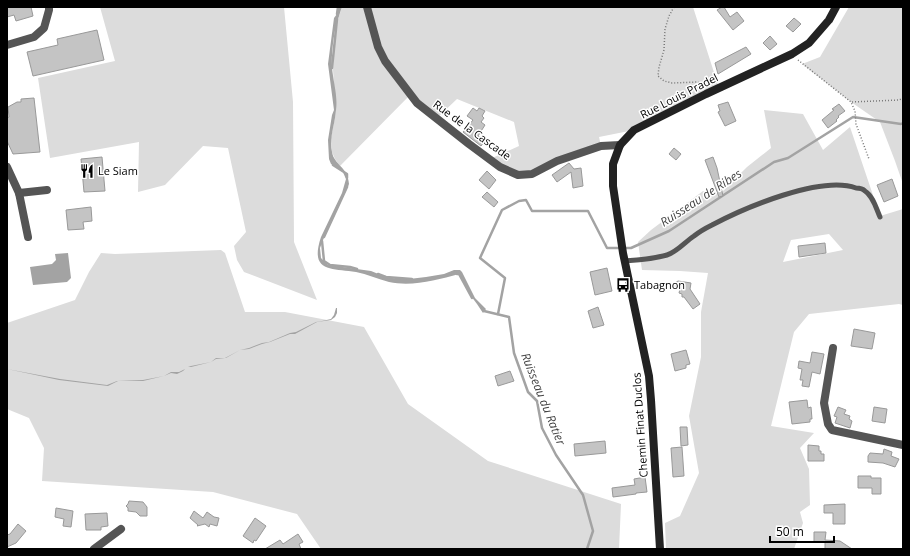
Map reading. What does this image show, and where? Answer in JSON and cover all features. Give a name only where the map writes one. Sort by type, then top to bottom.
[{"type":"main road","name":"Rue Louis Pradel","points":[[624,257],[612,186],[613,164],[620,145],[634,130],[706,94],[792,54],[809,43],[829,20],[836,7]]},
{"type":"main road","name":"Chemin Finat Duclos","points":[[624,257],[649,376],[660,549]]},
{"type":"street","points":[[7,44],[34,37],[44,28],[49,7]]},
{"type":"street","name":"Rue de la Cascade","points":[[367,7],[378,47],[385,61],[417,102],[500,167],[518,174],[532,174],[557,161],[601,146],[620,145]]},
{"type":"street","points":[[7,167],[19,193],[28,237]]},
{"type":"street","points":[[19,193],[47,190]]},
{"type":"street","points":[[833,348],[824,403],[828,424],[832,430],[903,445]]},
{"type":"street","points":[[94,549],[121,529]]},
{"type":"lane","points":[[624,257],[651,258],[668,255],[712,224],[776,197],[805,189],[837,185],[852,186],[865,190],[874,200],[880,216]]},
{"type":"path","points":[[674,7],[669,16],[665,29],[664,50],[658,76],[664,81],[672,83],[698,82],[704,86],[706,94]]},
{"type":"path","points":[[792,54],[802,64],[851,102],[855,111],[856,124],[869,159]]},
{"type":"path","points":[[851,102],[899,100],[903,98]]},
{"type":"shaded area","points":[[100,7],[284,7],[293,102],[294,242],[317,300],[244,272],[237,260],[234,246],[246,232],[228,148],[203,146],[165,185],[138,192],[139,142],[50,158],[38,78],[115,61]]},
{"type":"shaded area","points":[[339,7],[342,7],[335,31],[332,57],[336,105],[331,147],[333,156],[344,170],[349,184],[323,240],[320,248],[321,258],[328,265],[371,271],[396,279],[426,277],[444,274],[454,270],[460,270],[475,298],[486,309],[483,313],[471,296],[459,274],[424,282],[407,284],[389,282],[360,273],[331,269],[320,263],[318,249],[321,237],[342,193],[346,179],[342,170],[331,164],[329,159],[328,140],[334,110],[328,64],[334,18]]},
{"type":"shaded area","points":[[342,7],[693,7],[719,88],[634,130],[599,137],[601,146],[518,175],[490,159],[519,146],[514,122],[457,99],[437,118],[411,94],[340,166],[332,152],[331,138],[336,112],[333,70],[335,29]]},
{"type":"shaded area","points":[[849,7],[903,7],[903,184],[880,122],[851,102],[802,64],[820,57]]},
{"type":"shaded area","points":[[764,110],[803,114],[823,150],[850,127],[880,216],[903,209],[903,305],[899,304],[809,314],[794,332],[771,426],[814,433],[800,448],[809,469],[810,505],[800,512],[803,523],[794,549],[666,549],[665,523],[680,516],[699,473],[689,416],[701,357],[701,312],[708,273],[642,270],[638,242],[651,230],[703,191],[720,194],[747,167],[771,148]],"holes":[[[829,234],[843,250],[783,262],[791,240]]]},
{"type":"shaded area","points":[[221,250],[225,253],[245,312],[285,312],[364,327],[408,404],[488,461],[621,504],[619,549],[321,549],[297,514],[213,492],[42,481],[44,448],[29,418],[7,409],[7,323],[75,300],[89,272],[101,253],[115,254]]},
{"type":"shaded area","points":[[68,253],[71,278],[67,282],[33,285],[30,267],[52,264],[56,260],[55,254]]},
{"type":"shaded area","points":[[337,308],[335,317],[331,320],[317,322],[295,334],[290,334],[270,342],[249,349],[240,350],[269,342],[290,333],[296,332],[316,322],[331,319]]},
{"type":"shaded area","points":[[211,362],[191,367],[188,366],[191,366]]},
{"type":"shaded area","points":[[7,369],[60,379],[107,385],[117,381],[143,380],[164,376],[143,381],[118,381],[108,386],[59,380]]},
{"type":"shaded area","points":[[185,369],[177,374],[171,373],[164,376],[171,372],[179,372]]},
{"type":"building","points":[[7,7],[31,7],[33,16],[16,21],[14,15],[7,17]]},
{"type":"building","points":[[724,7],[730,17],[737,12],[744,21],[733,30],[717,10]]},
{"type":"building","points":[[794,18],[801,24],[793,32],[786,26]]},
{"type":"building","points":[[97,30],[104,60],[33,76],[27,52],[58,45],[57,39]]},
{"type":"building","points":[[770,36],[777,44],[770,50],[763,43]]},
{"type":"building","points":[[746,47],[751,54],[718,74],[715,63]]},
{"type":"building","points":[[34,98],[40,152],[13,154],[7,141],[7,118],[9,117],[8,107],[17,102],[21,102],[21,99]]},
{"type":"building","points":[[728,102],[736,121],[725,126],[718,112],[720,111],[718,105]]},
{"type":"building","points":[[839,104],[845,111],[838,116],[837,121],[828,128],[822,120]]},
{"type":"building","points":[[473,108],[477,111],[479,108],[485,111],[482,116],[484,118],[481,122],[485,125],[478,136],[485,141],[481,146],[463,132],[473,120],[467,116]]},
{"type":"building","points":[[674,148],[681,154],[676,160],[669,154]]},
{"type":"building","points":[[102,157],[105,191],[84,192],[81,159]]},
{"type":"building","points":[[713,157],[723,196],[719,197],[705,160]]},
{"type":"building","points":[[569,163],[574,169],[581,168],[583,186],[573,188],[571,172],[557,182],[552,175]]},
{"type":"building","points":[[487,171],[496,180],[489,189],[479,180]]},
{"type":"building","points":[[892,179],[898,196],[884,202],[877,185]]},
{"type":"building","points":[[487,192],[498,202],[494,207],[482,197]]},
{"type":"building","points":[[91,207],[92,221],[83,222],[84,229],[68,230],[66,210]]},
{"type":"building","points":[[825,243],[826,253],[799,257],[798,246]]},
{"type":"building","points":[[607,268],[612,291],[595,295],[590,272]]},
{"type":"building","points":[[678,281],[691,283],[690,289],[700,304],[693,309],[684,297],[682,297],[682,294],[679,293],[680,289],[669,287]]},
{"type":"building","points":[[598,307],[604,325],[593,328],[588,311]]},
{"type":"building","points":[[854,329],[875,333],[872,349],[851,346]]},
{"type":"building","points":[[686,350],[690,364],[686,365],[686,368],[675,371],[671,354]]},
{"type":"building","points":[[812,352],[824,354],[820,374],[812,372],[809,387],[802,386],[803,380],[800,380],[802,369],[798,368],[799,361],[810,363]]},
{"type":"building","points":[[510,371],[514,381],[498,386],[495,376]]},
{"type":"building","points":[[807,400],[808,408],[811,407],[812,419],[810,419],[810,422],[792,424],[789,402]]},
{"type":"building","points":[[838,407],[846,410],[844,414],[850,416],[849,419],[852,421],[850,428],[835,423],[837,417],[834,416]]},
{"type":"building","points":[[874,407],[887,409],[885,423],[872,421]]},
{"type":"building","points":[[680,427],[687,427],[688,445],[681,446]]},
{"type":"building","points":[[605,441],[606,453],[575,456],[574,444]]},
{"type":"building","points":[[808,445],[819,446],[819,451],[821,451],[821,454],[824,454],[824,461],[808,461]]},
{"type":"building","points":[[682,447],[684,476],[673,477],[671,448]]},
{"type":"building","points":[[884,449],[892,452],[891,456],[899,459],[895,467],[883,463],[868,462],[868,456],[870,453],[883,454]]},
{"type":"building","points":[[858,476],[881,478],[881,494],[872,494],[872,488],[858,488]]},
{"type":"building","points":[[645,477],[647,492],[613,497],[612,488],[635,485],[634,479]]},
{"type":"building","points":[[129,501],[143,502],[147,507],[147,516],[140,516],[136,512],[128,511],[126,506]]},
{"type":"building","points":[[845,504],[845,524],[833,524],[833,513],[824,513],[824,505]]},
{"type":"building","points":[[56,508],[73,511],[71,527],[63,526],[64,519],[55,517]]},
{"type":"building","points":[[194,511],[203,518],[207,512],[214,517],[219,518],[217,526],[210,524],[209,527],[205,524],[197,526],[198,525],[190,518]]},
{"type":"building","points":[[107,513],[108,526],[101,527],[101,530],[86,530],[85,514]]},
{"type":"building","points":[[255,518],[266,526],[253,543],[243,536]]},
{"type":"building","points":[[18,524],[26,531],[16,543],[7,547],[7,535],[10,534]]},
{"type":"building","points":[[814,532],[826,532],[825,540],[840,541],[852,549],[825,549],[825,542],[814,542]]},
{"type":"building","points":[[298,534],[303,542],[299,544],[301,549],[265,549],[280,540],[283,544]]},
{"type":"waterway","name":"Ruisseau du Ratier","points":[[337,14],[338,7]]},
{"type":"waterway","name":"Ruisseau du Ratier","points":[[332,68],[337,19]]},
{"type":"waterway","name":"Ruisseau de Ribes","points":[[498,314],[505,278],[480,258],[502,210],[519,201],[526,200],[532,211],[588,211],[607,248],[631,248],[669,231],[774,162],[788,158],[853,117],[901,124],[903,123]]},
{"type":"waterway","name":"Ruisseau du Ratier","points":[[333,165],[347,174],[347,178]]},
{"type":"waterway","name":"Ruisseau du Ratier","points":[[324,237],[347,185]]},
{"type":"waterway","name":"Ruisseau du Ratier","points":[[322,241],[324,261],[330,265],[357,269]]},
{"type":"waterway","name":"Ruisseau du Ratier","points":[[378,274],[386,277],[412,279]]},
{"type":"waterway","name":"Ruisseau du Ratier","points":[[457,274],[459,274],[472,298]]},
{"type":"waterway","name":"Ruisseau du Ratier","points":[[482,308],[484,311],[509,317],[514,353],[528,392],[537,401],[542,428],[556,455],[583,495],[593,531],[587,549]]},
{"type":"place","name":"Le Siam","points":[[87,171]]},
{"type":"place","name":"Tabagnon","points":[[623,285]]}]
